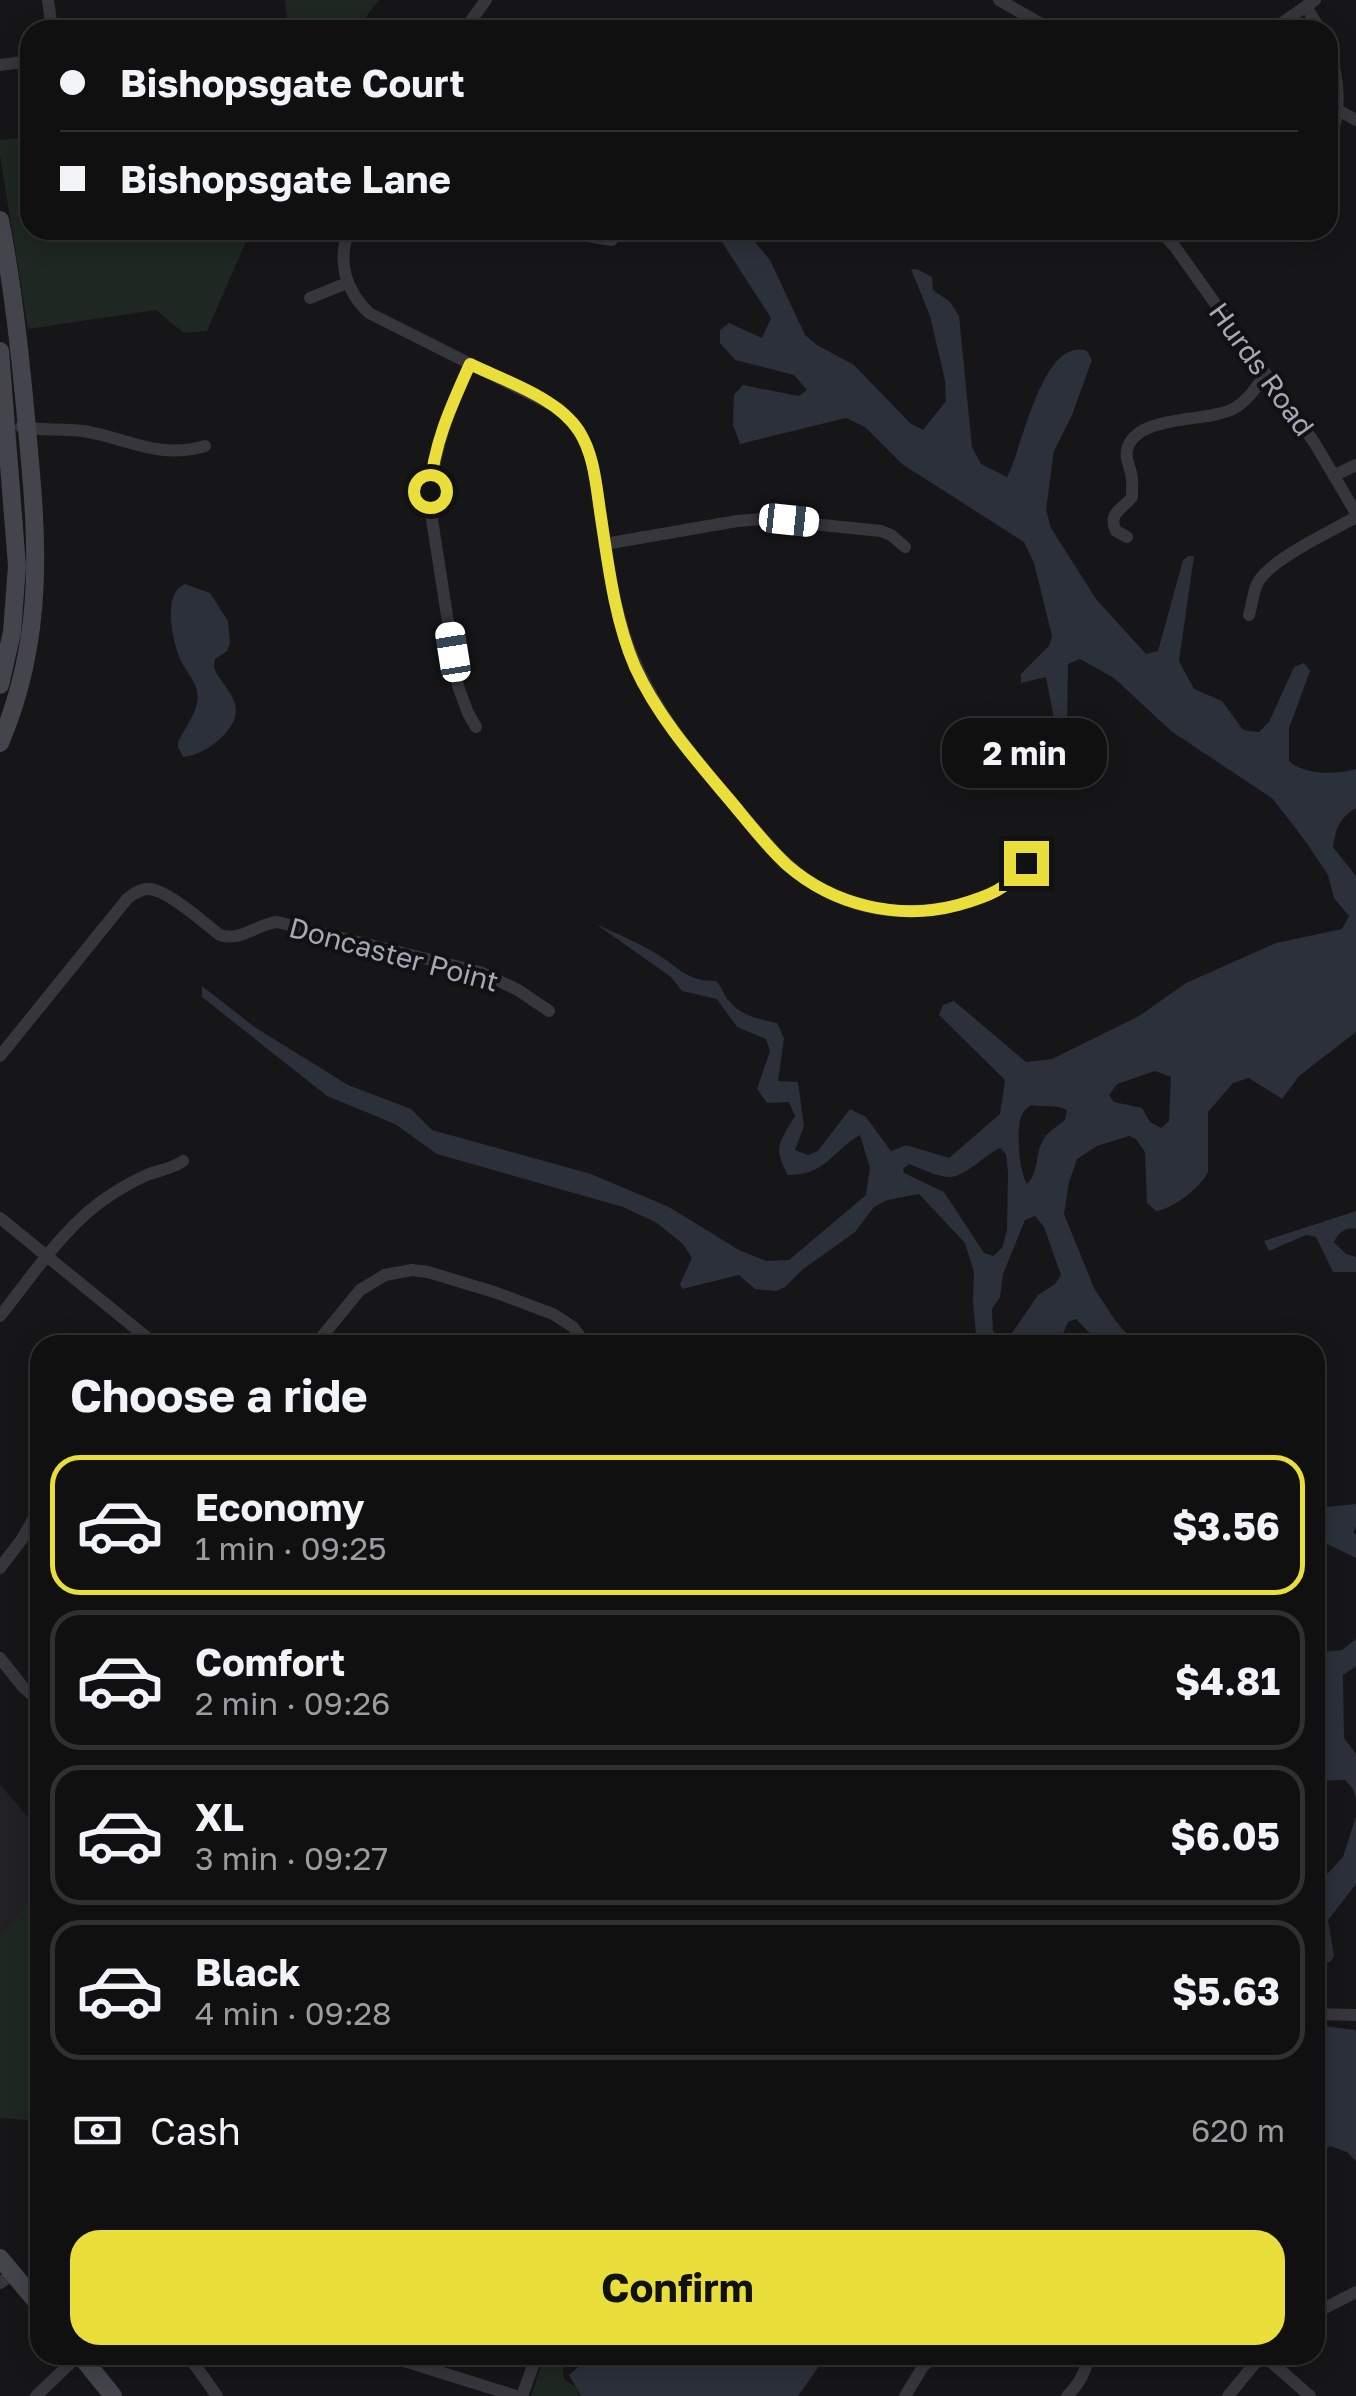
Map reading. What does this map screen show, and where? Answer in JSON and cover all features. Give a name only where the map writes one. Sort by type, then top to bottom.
[{"type":"street","points":[[999,0],[1034,20]]},
{"type":"street","points":[[1286,20],[1310,3]]},
{"type":"street","points":[[1338,110],[1356,120]]},
{"type":"street","points":[[0,220],[14,300],[36,544],[34,612],[24,672],[0,743]]},
{"type":"street","points":[[346,240],[343,260],[348,283],[370,313],[558,408],[579,431],[592,463],[621,624],[636,667],[685,747],[790,867],[841,898],[883,910],[907,911],[977,900],[1009,884],[1026,863]]},
{"type":"street","name":"Hurds Road","points":[[1168,240],[1314,442],[1356,515]]},
{"type":"street","points":[[310,298],[348,283]]},
{"type":"street","points":[[0,351],[17,566],[12,632],[0,684]]},
{"type":"street","points":[[470,364],[438,444],[430,491],[458,686],[476,727]]},
{"type":"street","points":[[1127,537],[1116,531],[1113,519],[1115,512],[1132,497],[1126,458],[1134,436],[1146,427],[1232,410],[1266,374]]},
{"type":"street","points":[[3,421],[27,428],[96,433],[164,452],[204,446]]},
{"type":"street","points":[[1334,475],[1356,465]]},
{"type":"street","points":[[1249,615],[1257,584],[1268,570],[1356,515]]},
{"type":"street","points":[[605,544],[737,520],[763,519],[881,531],[905,547]]},
{"type":"street","name":"Doncaster Point","points":[[0,1056],[127,899],[150,889],[166,894],[227,938],[240,937],[266,923],[277,922],[480,972],[550,1011]]},
{"type":"street","points":[[0,1316],[76,1224],[109,1196],[183,1161]]},
{"type":"street","points":[[0,1218],[141,1335]]},
{"type":"street","points":[[323,1335],[360,1290],[385,1274],[412,1270],[494,1292],[554,1314],[578,1335]]},
{"type":"street","points":[[0,1568],[30,1525]]},
{"type":"street","points":[[0,1658],[30,1693]]},
{"type":"street","points":[[1325,2014],[1356,2016]]},
{"type":"street","points":[[0,2258],[7,2278],[30,2298]]},
{"type":"street","points":[[1325,2308],[1356,2292]]},
{"type":"street","points":[[36,2396],[69,2365]]},
{"type":"street","points":[[88,2365],[113,2396]]},
{"type":"street","points":[[195,2365],[217,2396]]},
{"type":"street","points":[[418,2365],[519,2396],[532,2365]]},
{"type":"street","points":[[905,2396],[925,2365]]},
{"type":"street","points":[[1068,2396],[1086,2365]]},
{"type":"street","points":[[1228,2396],[1254,2365]]},
{"type":"street","points":[[1274,2365],[1310,2396]]},
{"type":"shaded area","points":[[285,0],[379,0],[363,20],[287,19]]},
{"type":"shaded area","points":[[20,138],[20,240],[247,240],[207,331],[184,333],[156,310],[28,329],[0,140]]},
{"type":"shaded area","points":[[721,240],[753,240],[770,260],[805,335],[854,365],[910,423],[923,430],[946,401],[945,380],[930,316],[911,269],[932,277],[933,290],[950,302],[959,316],[972,447],[981,464],[1007,477],[1046,377],[1058,360],[1071,351],[1087,351],[1092,360],[1054,451],[1046,510],[1051,528],[1096,599],[1146,654],[1158,651],[1183,560],[1194,556],[1179,661],[1194,689],[1222,701],[1243,730],[1259,732],[1269,722],[1294,667],[1304,663],[1310,671],[1289,728],[1289,761],[1303,769],[1321,772],[1356,769],[1356,808],[1339,824],[1333,847],[1356,876],[1356,1032],[1299,1076],[1282,1099],[1249,1078],[1233,1083],[1208,1112],[1208,1172],[1193,1191],[1170,1206],[1156,1211],[1147,1203],[1145,1152],[1136,1139],[1129,1136],[1097,1146],[1077,1159],[1064,1214],[1094,1288],[1128,1335],[1091,1335],[1076,1319],[1068,1322],[1063,1335],[1009,1335],[1038,1295],[1061,1275],[1044,1227],[1035,1216],[1025,1220],[1003,1274],[1000,1297],[992,1309],[996,1335],[976,1335],[974,1272],[965,1243],[919,1194],[887,1200],[874,1207],[855,1232],[776,1291],[755,1289],[739,1275],[682,1289],[680,1284],[692,1258],[683,1244],[657,1223],[623,1207],[437,1154],[395,1124],[327,1096],[202,997],[202,986],[256,1028],[348,1085],[411,1109],[432,1130],[591,1174],[669,1207],[739,1250],[766,1261],[789,1260],[866,1195],[870,1168],[860,1135],[820,1167],[788,1175],[779,1150],[795,1116],[789,1102],[767,1103],[757,1089],[770,1051],[766,1039],[737,1027],[717,999],[682,991],[671,977],[596,924],[645,947],[691,977],[716,981],[739,1010],[777,1023],[784,1038],[778,1081],[798,1082],[804,1126],[795,1150],[808,1155],[818,1151],[850,1109],[866,1117],[891,1151],[906,1145],[949,1158],[1000,1114],[1005,1080],[939,1015],[943,1005],[954,1001],[1026,1062],[1052,1059],[1139,1016],[1186,983],[1276,943],[1342,929],[1349,916],[1334,898],[1328,875],[1273,799],[1171,731],[1114,678],[1080,659],[1068,664],[1067,725],[1056,729],[1046,677],[1021,683],[1021,674],[1049,646],[1052,636],[1034,563],[1024,542],[902,464],[865,427],[846,418],[740,444],[733,425],[734,395],[743,385],[799,396],[807,390],[794,375],[735,360],[720,343],[720,330],[729,323],[762,338],[771,318]],"holes":[[[1155,1071],[1171,1077],[1169,1121],[1161,1128],[1150,1122],[1142,1108],[1114,1102],[1109,1095],[1117,1084]],[[1031,1105],[1067,1110],[1065,1120],[1042,1143],[1034,1174],[1027,1184],[1020,1161],[1019,1132],[1022,1115]],[[1000,1148],[1006,1154],[1008,1172],[1007,1230],[1002,1248],[993,1256],[984,1253],[944,1192],[903,1169],[909,1164],[939,1176],[955,1176]]]},
{"type":"shaded area","points":[[185,584],[210,593],[228,621],[230,643],[227,651],[215,659],[214,668],[235,704],[236,713],[220,740],[183,757],[178,742],[198,698],[179,655],[171,620],[173,598]]},
{"type":"shaded area","points":[[1356,1211],[1356,1229],[1343,1231],[1334,1242],[1346,1254],[1356,1257],[1356,1272],[1333,1272],[1316,1237],[1306,1235],[1269,1251],[1264,1241]]},
{"type":"shaded area","points":[[1356,1504],[1356,1558],[1325,1543],[1325,1507]]},
{"type":"shaded area","points":[[1356,1639],[1356,1666],[1343,1675],[1344,1738],[1356,1754],[1356,1799],[1345,1780],[1325,1781],[1325,1652],[1342,1650]]},
{"type":"shaded area","points":[[0,1784],[30,1820],[30,1899],[0,1936]]},
{"type":"shaded area","points":[[1356,1816],[1356,1884],[1328,1920],[1334,1956],[1325,1963],[1325,1876],[1343,1857]]},
{"type":"shaded area","points":[[30,1899],[30,2120],[0,2118],[0,1936]]},
{"type":"shaded area","points":[[1325,2026],[1356,2032],[1356,2161],[1347,2152],[1330,2146],[1325,2150]]},
{"type":"shaded area","points":[[542,2365],[563,2365],[564,2379],[577,2388],[579,2396],[531,2396]]},
{"type":"shaded area","points":[[581,2365],[820,2365],[798,2396],[581,2396],[569,2375]]},
{"type":"route","points":[[430,491],[438,444],[470,364],[558,408],[588,448],[612,587],[636,667],[685,747],[777,855],[807,880],[841,898],[883,910],[907,911],[977,900],[1009,884],[1026,863]]}]
